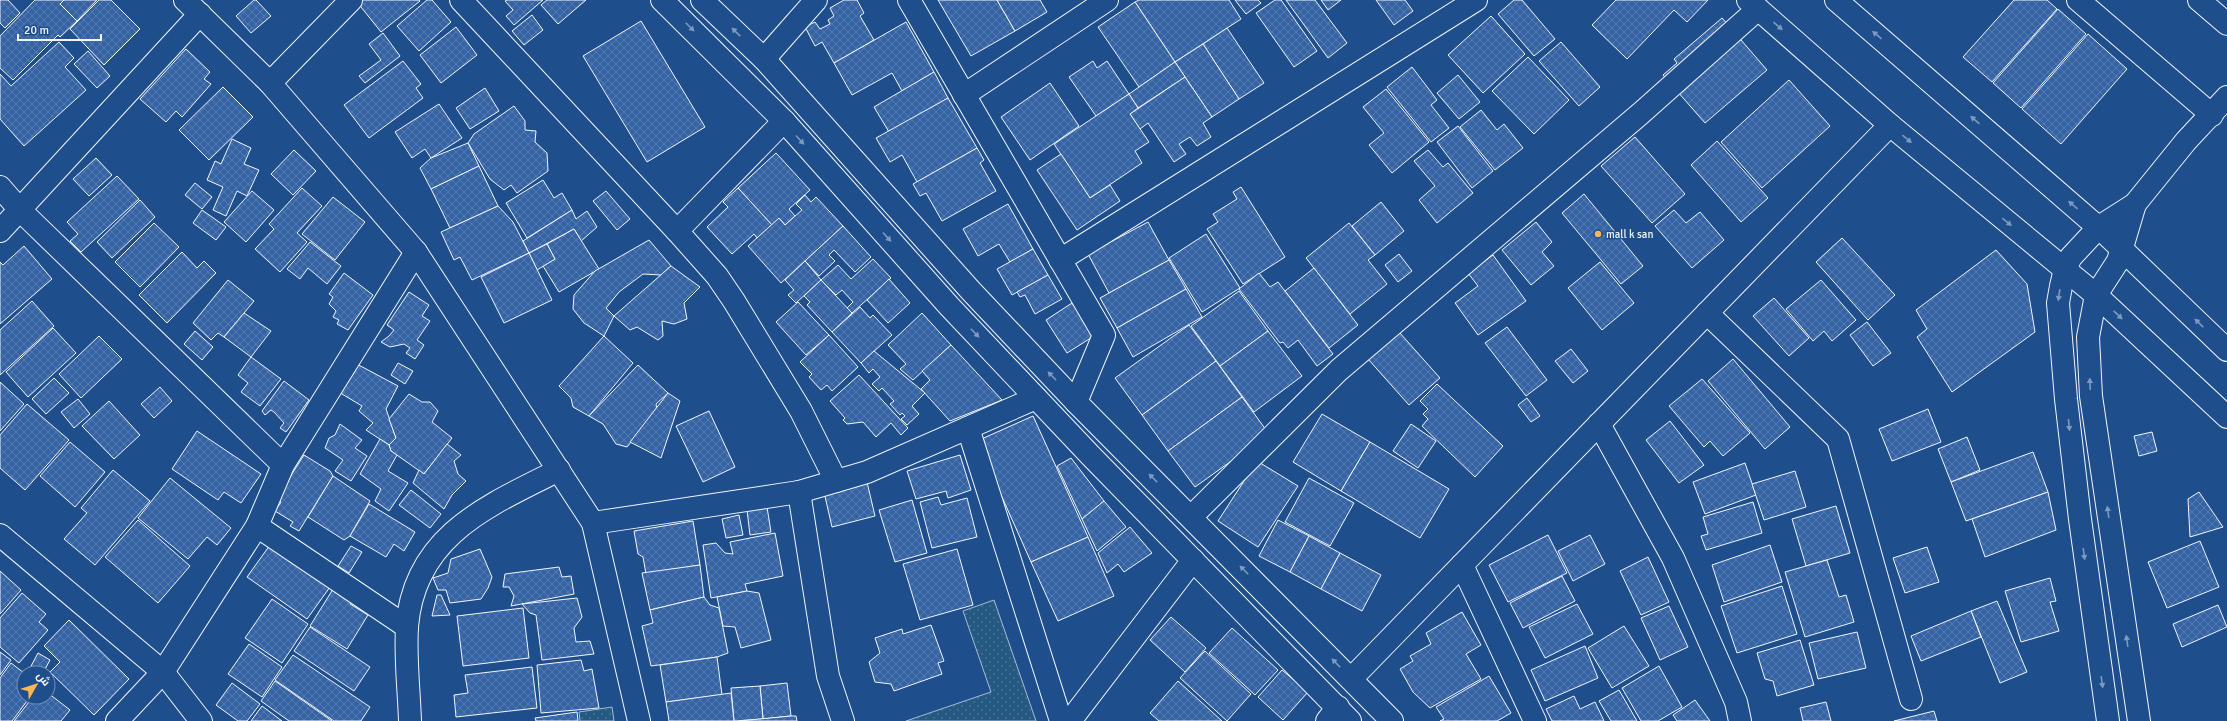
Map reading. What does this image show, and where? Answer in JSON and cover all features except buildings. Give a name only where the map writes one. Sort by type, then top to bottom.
[{"type":"street","points":[[270,83],[351,0]]},
{"type":"street","points":[[461,0],[677,231],[717,276],[802,410],[836,481]]},
{"type":"street","points":[[662,0],[784,121],[949,306],[1193,560],[1338,716]]},
{"type":"street","points":[[702,0],[764,59],[971,291],[1076,402],[1392,721]]},
{"type":"street","points":[[764,59],[816,0]]},
{"type":"street","points":[[909,0],[1104,335],[1076,402]]},
{"type":"street","points":[[964,94],[1107,0]]},
{"type":"street","points":[[1060,260],[1476,0]]},
{"type":"street","points":[[1836,0],[2099,227],[2227,350]]},
{"type":"street","points":[[2078,0],[2212,115]]},
{"type":"street","points":[[2199,0],[2227,24]]},
{"type":"street","points":[[1191,517],[1339,370],[1640,114],[1754,4],[1890,126],[2096,295],[2227,417]]},
{"type":"street","points":[[0,231],[20,210],[192,7],[270,83],[416,252],[559,470],[592,523],[639,721]]},
{"type":"street","points":[[2108,721],[2081,527],[2066,399],[2058,303],[2065,269],[2071,257],[2099,227],[2136,204],[2186,141],[2212,115],[2227,97]]},
{"type":"street","points":[[677,231],[784,121]]},
{"type":"street","points":[[1351,679],[1890,126]]},
{"type":"street","points":[[0,187],[20,210],[283,465]]},
{"type":"street","points":[[2135,719],[2091,396],[2088,337],[2096,295],[2118,261],[2136,204]]},
{"type":"street","points":[[117,721],[164,672],[257,526],[283,465],[416,252]]},
{"type":"street","points":[[1707,313],[1838,439],[1911,699]]},
{"type":"street","points":[[592,523],[799,492],[866,472],[1036,398]]},
{"type":"street","points":[[1599,424],[1673,558],[1736,702],[1740,721]]},
{"type":"street","points":[[968,428],[1061,721]]},
{"type":"street","points":[[410,721],[407,627],[417,579],[426,562],[453,533],[486,507],[559,470]]},
{"type":"street","points":[[799,492],[828,676],[843,721]]},
{"type":"street","points":[[257,526],[407,627]]},
{"type":"street","points":[[0,535],[164,672],[201,721]]},
{"type":"street","points":[[1070,721],[1193,560]]},
{"type":"street","points":[[1462,566],[1534,721]]},
{"type":"shaded area","points":[[994,600],[1036,721],[906,721],[991,692],[963,611]]},
{"type":"shaded area","points":[[612,707],[614,721],[580,721],[579,712]]},
{"type":"place","name":"mall k san","points":[[1598,234]]}]
